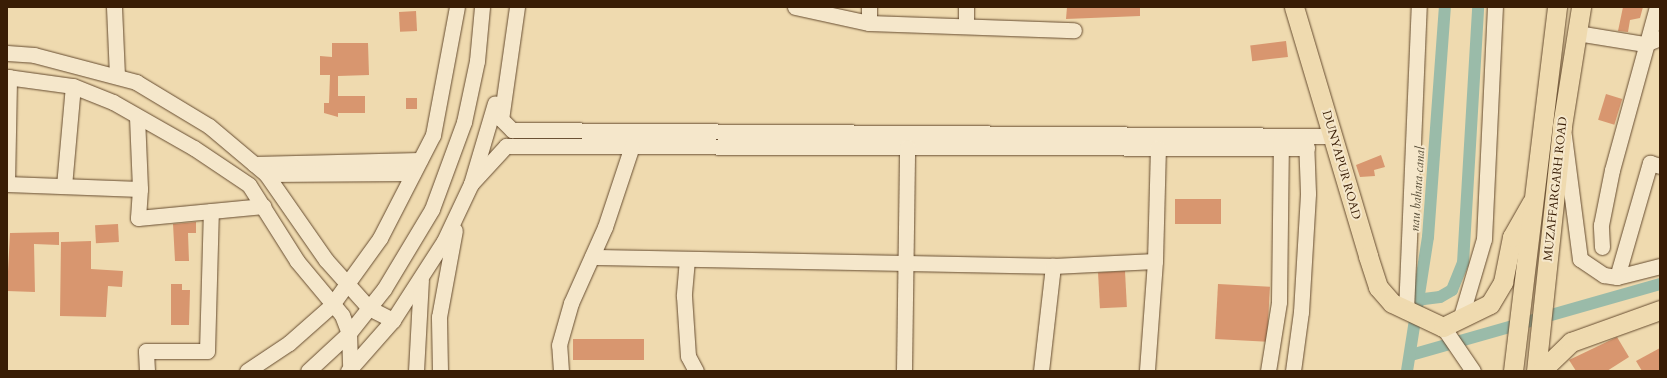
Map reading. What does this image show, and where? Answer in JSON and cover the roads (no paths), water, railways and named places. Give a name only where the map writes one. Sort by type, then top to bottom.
[{"type":"main road","name":"DUNYAPUR ROAD","points":[[1294,7],[1378,287],[1392,303],[1406,311],[1447,327]]},
{"type":"main road","name":"MUZAFFARGARH ROAD","points":[[1513,362],[1557,7]]},
{"type":"main road","name":"MUZAFFARGARH ROAD","points":[[1538,365],[1562,126],[1581,7]]},
{"type":"main road","points":[[1447,327],[1495,299],[1503,282],[1512,237],[1532,202]]},
{"type":"main road","points":[[1538,365],[1571,342],[1660,310]]},
{"type":"street","points":[[114,7],[117,76]]},
{"type":"street","points":[[248,371],[289,343],[331,306],[348,285],[380,238],[433,135],[457,7]]},
{"type":"street","points":[[308,371],[349,333],[369,308],[417,236],[444,180],[472,92],[482,7]]},
{"type":"street","points":[[349,370],[393,320],[421,279],[458,213],[471,184],[498,94],[508,7]]},
{"type":"street","points":[[517,7],[501,119],[512,130],[1281,142],[1306,142],[1332,136]]},
{"type":"street","points":[[795,7],[869,23],[1074,30]]},
{"type":"street","points":[[869,7],[869,23]]},
{"type":"street","points":[[966,7],[966,26]]},
{"type":"street","points":[[1406,311],[1419,7]]},
{"type":"street","points":[[1473,371],[1463,357],[1447,327],[1484,239],[1495,7]]},
{"type":"street","points":[[1602,247],[1601,225],[1612,170],[1645,44],[1657,7]]},
{"type":"street","points":[[1577,33],[1645,44],[1660,38]]},
{"type":"street","points":[[7,53],[34,55],[136,82],[209,126],[266,174],[326,260],[369,308],[393,320]]},
{"type":"street","points":[[140,189],[7,184],[8,77],[73,86],[137,117],[194,148],[249,185],[331,306],[342,315],[349,333],[349,370]]},
{"type":"street","points":[[64,186],[73,86]]},
{"type":"street","points":[[137,117],[140,189],[138,218],[263,206]]},
{"type":"street","points":[[1562,126],[1580,259],[1604,275],[1617,277],[1660,266]]},
{"type":"street","points":[[471,184],[506,146],[1158,148],[1281,142]]},
{"type":"street","points":[[1268,371],[1279,302],[1281,142]]},
{"type":"street","points":[[1293,371],[1301,312],[1308,194],[1306,142]]},
{"type":"street","points":[[561,371],[559,345],[571,303],[592,257],[632,146]]},
{"type":"street","points":[[904,371],[907,147]]},
{"type":"street","points":[[1147,371],[1155,261],[1158,148]]},
{"type":"street","points":[[1617,277],[1650,163],[1660,166]]},
{"type":"street","points":[[254,164],[416,167]]},
{"type":"street","points":[[266,174],[416,167]]},
{"type":"street","points":[[147,371],[146,351],[207,351],[211,211]]},
{"type":"street","points":[[440,371],[439,317],[458,213]]},
{"type":"street","points":[[592,257],[1053,266],[1155,261]]},
{"type":"street","points":[[687,259],[684,296],[688,356],[696,371]]},
{"type":"street","points":[[1041,371],[1053,266]]},
{"type":"street","points":[[416,371],[421,279]]},
{"type":"waterway","name":"nau bahara canal","points":[[1407,371],[1428,237],[1445,7]]},
{"type":"waterway","points":[[1416,300],[1440,297],[1452,290],[1463,263],[1478,7]]},
{"type":"waterway","points":[[1411,355],[1660,284]]}]
